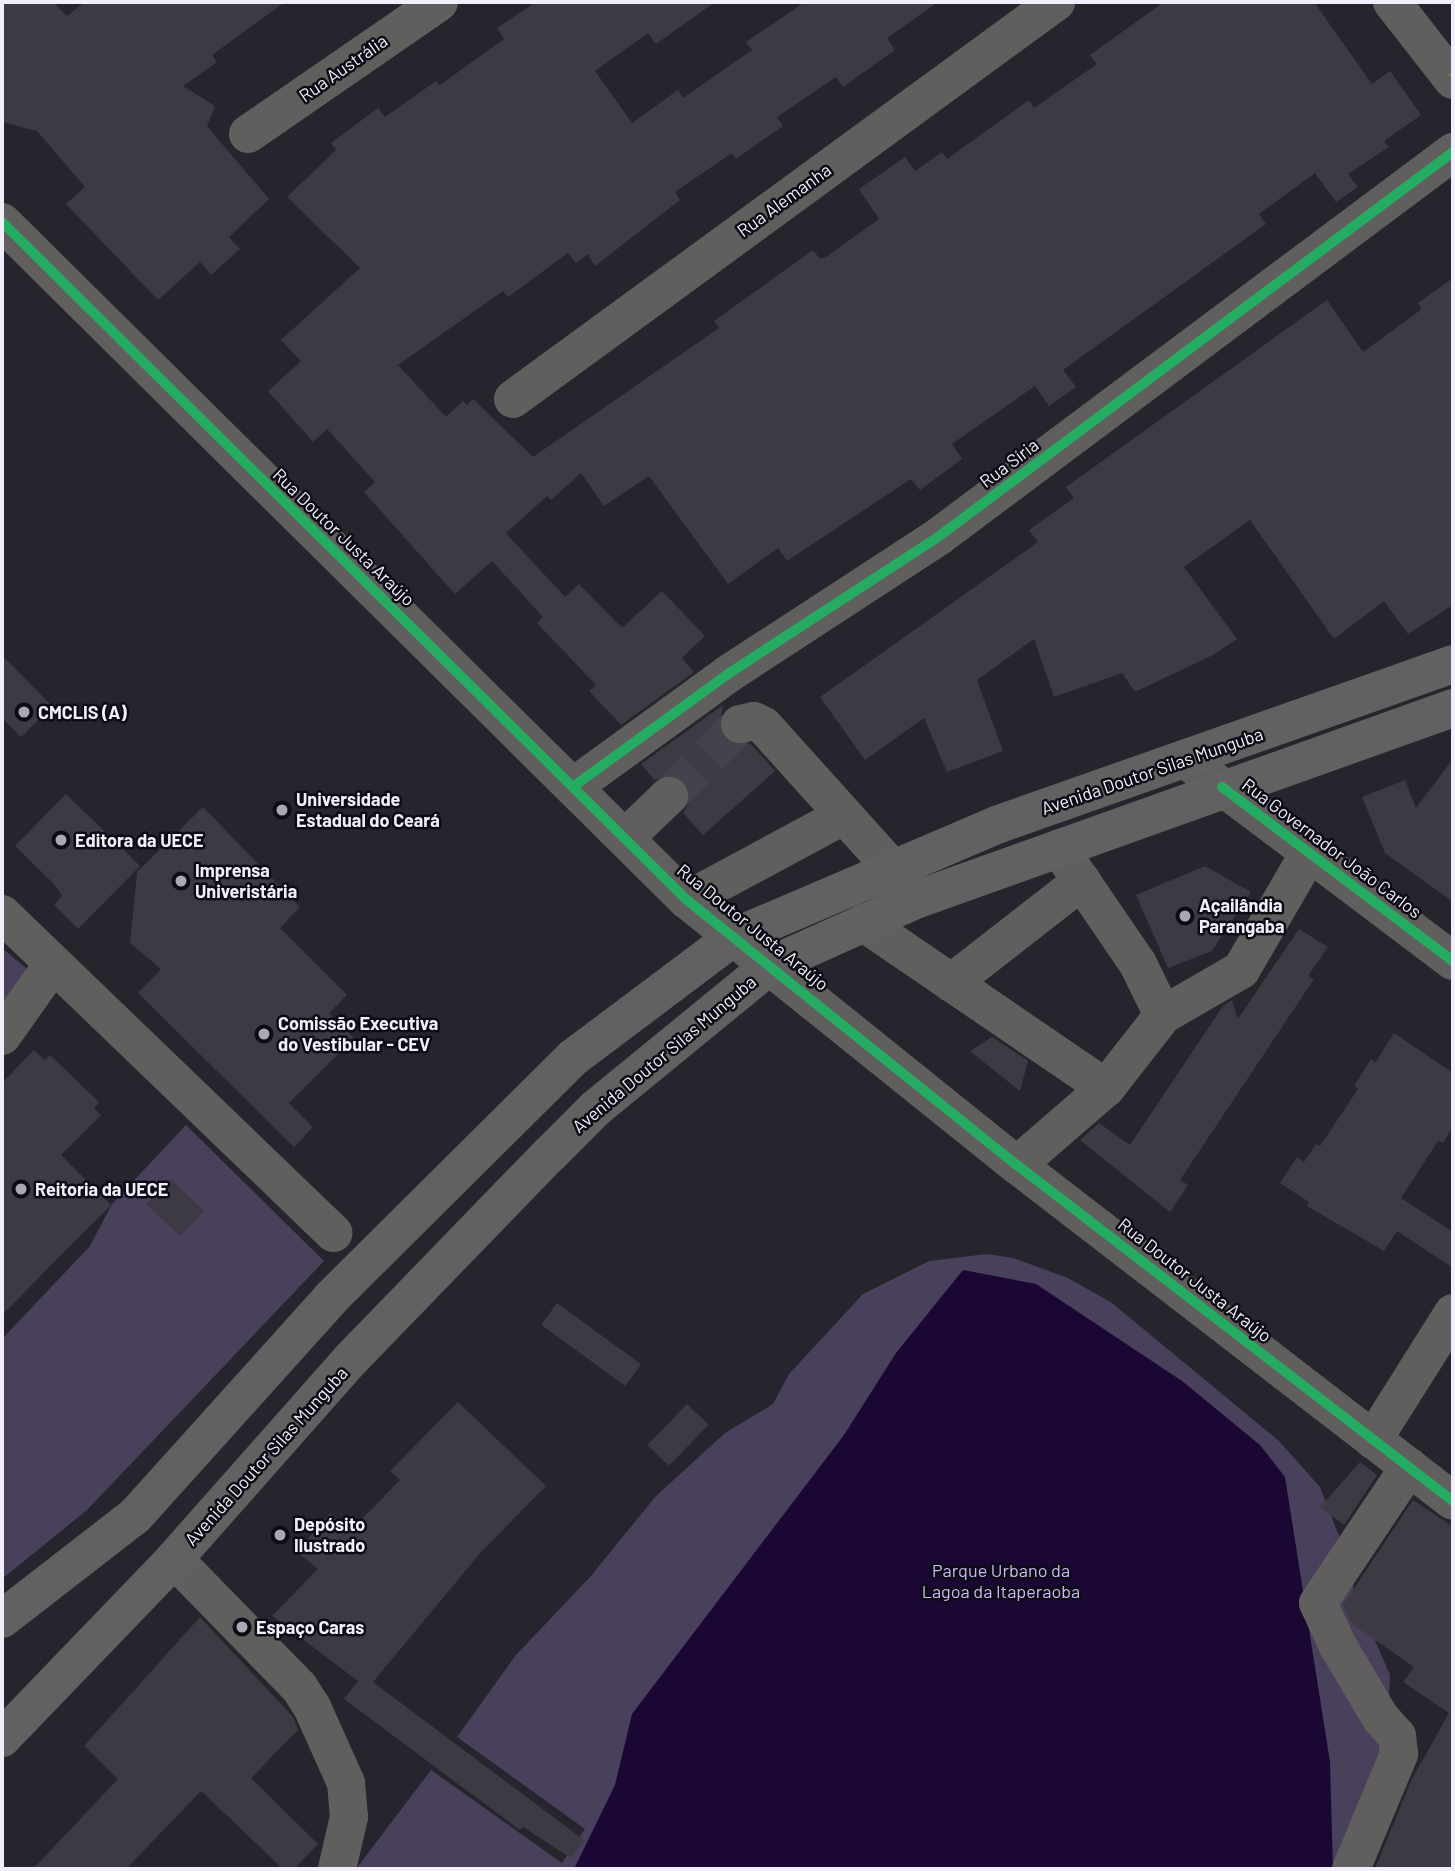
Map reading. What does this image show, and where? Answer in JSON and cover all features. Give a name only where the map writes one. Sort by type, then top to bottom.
[{"type":"main road","name":"Avenida Doutor Silas Munguba","points":[[2,1619],[135,1516],[331,1298],[574,1057],[734,937],[999,824],[1453,664]]},
{"type":"main road","name":"Avenida Doutor Silas Munguba","points":[[2,1738],[174,1559],[351,1360],[550,1154],[596,1108],[771,965],[864,923],[1059,848],[1222,787],[1453,708]]},
{"type":"street","name":"Rua Austrália","points":[[248,134],[439,2]]},
{"type":"street","name":"Rua Alemanha","points":[[513,399],[1056,2]]},
{"type":"street","points":[[1392,2],[1453,80]]},
{"type":"street","name":"Rua Síria","points":[[575,786],[728,674],[938,537],[1453,152]]},
{"type":"street","name":"Rua Doutor Justa Araújo","points":[[2,222],[575,786],[687,900],[1017,1165],[1453,1501]]},
{"type":"street","points":[[740,724],[754,721],[764,726],[892,868]]},
{"type":"street","name":"Rua Governador João Carlos","points":[[1185,759],[1453,961]]},
{"type":"street","points":[[625,838],[669,796]]},
{"type":"street","points":[[687,900],[844,816]]},
{"type":"street","points":[[1059,848],[1138,964],[1163,1015]]},
{"type":"street","points":[[1017,1165],[1106,1088],[1163,1015],[1241,970],[1309,853]]},
{"type":"street","points":[[951,983],[1082,881]]},
{"type":"street","points":[[2,914],[333,1233]]},
{"type":"street","points":[[864,923],[1106,1088]]},
{"type":"street","points":[[2,1036],[53,964]]},
{"type":"street","points":[[1373,1440],[1453,1313]]},
{"type":"street","points":[[1351,1869],[1399,1754],[1397,1736],[1380,1717],[1338,1646],[1318,1603],[1409,1468]]},
{"type":"street","points":[[174,1559],[299,1687],[312,1707],[346,1783],[349,1817],[337,1869]]},
{"type":"green space","points":[[2,948],[32,973],[2,1023]]},
{"type":"green space","points":[[186,1125],[324,1261],[87,1510],[2,1579],[2,1339],[90,1246],[112,1204]]},
{"type":"green space","name":"Parque Urbano da Lagoa da Itaperaoba","points":[[987,1254],[1013,1258],[1068,1278],[1112,1303],[1279,1441],[1320,1487],[1346,1554],[1355,1594],[1390,1675],[1387,1741],[1361,1869],[356,1869],[431,1770],[562,1863],[585,1829],[457,1737],[516,1655],[590,1577],[656,1496],[725,1433],[773,1404],[789,1374],[863,1294],[929,1261]]},
{"type":"shaded area","name":"Parque Urbano da Lagoa da Itaperaoba","points":[[963,1270],[1036,1284],[1182,1381],[1260,1445],[1285,1477],[1330,1762],[1333,1869],[574,1869],[615,1785],[632,1714],[844,1435],[896,1353]]},
{"type":"building","points":[[2,2],[53,2],[67,16],[85,2],[285,2],[212,55],[217,62],[183,86],[215,106],[207,126],[269,199],[229,237],[240,249],[211,275],[200,262],[158,300],[66,204],[85,187],[37,131],[2,122]]},
{"type":"building","points":[[536,2],[715,2],[656,44],[648,33],[595,71],[632,123],[678,90],[683,98],[752,50],[746,42],[805,2],[938,2],[887,38],[895,50],[843,87],[836,77],[777,117],[783,126],[736,159],[732,153],[675,192],[680,200],[595,266],[588,254],[576,263],[568,253],[508,297],[503,291],[398,365],[446,417],[463,401],[467,405],[473,399],[533,457],[719,328],[714,321],[813,250],[820,259],[826,257],[879,219],[859,189],[905,157],[915,171],[942,152],[947,159],[1029,100],[1034,108],[1097,64],[1090,55],[1164,2],[1314,2],[1372,84],[1390,71],[1421,115],[1384,141],[1389,147],[1348,174],[1358,187],[1336,202],[1315,173],[1259,214],[1266,224],[1063,370],[1076,387],[1049,406],[1035,386],[952,444],[962,459],[920,490],[911,479],[787,561],[778,548],[728,584],[649,476],[604,506],[581,473],[551,500],[547,496],[506,533],[565,597],[579,584],[622,628],[662,591],[705,636],[682,658],[694,672],[621,725],[589,691],[596,685],[537,623],[543,617],[492,561],[455,594],[364,492],[375,482],[327,429],[313,442],[268,391],[301,361],[281,340],[360,268],[287,197],[336,150],[331,143],[378,108],[385,117],[436,81],[440,85],[504,39],[497,28]]},
{"type":"building","points":[[1453,278],[1453,605],[1408,634],[1384,601],[1334,639],[1250,520],[1184,567],[1237,639],[1213,655],[1135,692],[1122,673],[1054,697],[1034,639],[977,680],[1003,751],[947,772],[924,718],[865,760],[820,697],[1038,542],[1029,530],[1074,498],[1066,487],[1327,300],[1363,352],[1422,309],[1418,303]]},
{"type":"building","name":"CMCLIS (A)","points":[[2,655],[52,706],[21,737],[2,718]]},
{"type":"building","points":[[723,705],[719,728],[723,738],[734,745],[751,744],[775,771],[703,835],[683,813],[690,801],[685,781],[674,775],[654,780],[641,764]]},
{"type":"building","points":[[1453,759],[1453,902],[1385,853],[1362,797],[1405,780],[1416,808]]},
{"type":"building","points":[[66,794],[140,866],[78,929],[54,905],[62,896],[55,885],[15,846]]},
{"type":"building","points":[[203,807],[300,907],[280,928],[347,995],[329,1013],[354,1038],[289,1103],[313,1127],[294,1147],[138,993],[161,969],[130,943],[137,872]]},
{"type":"building","points":[[1205,866],[1251,892],[1212,951],[1168,968],[1136,895]]},
{"type":"building","points":[[1299,929],[1328,947],[1308,976],[1314,979],[1180,1180],[1188,1185],[1170,1212],[1080,1140],[1099,1123],[1130,1145],[1223,1006],[1232,1000],[1238,1019]]},
{"type":"building","points":[[1394,1033],[1453,1073],[1453,1126],[1443,1143],[1438,1141],[1401,1198],[1453,1232],[1453,1268],[1397,1231],[1384,1251],[1307,1206],[1309,1202],[1280,1183],[1297,1157],[1304,1162],[1316,1144],[1320,1146],[1358,1089],[1354,1086],[1371,1059],[1375,1063]]},
{"type":"building","points":[[992,1037],[1028,1061],[1020,1091],[970,1051]]},
{"type":"building","name":"Reitoria da UECE","points":[[34,1050],[45,1060],[50,1055],[99,1102],[94,1108],[101,1115],[61,1155],[111,1205],[2,1315],[2,1083]]},
{"type":"building","points":[[171,1179],[204,1211],[180,1236],[147,1204]]},
{"type":"building","points":[[557,1303],[641,1364],[625,1386],[541,1325]]},
{"type":"building","points":[[458,1402],[546,1486],[482,1551],[373,1682],[584,1840],[571,1858],[523,1827],[520,1830],[344,1699],[358,1681],[272,1616],[318,1569],[297,1552],[330,1513],[349,1532],[400,1480],[390,1471]]},
{"type":"building","points":[[687,1404],[709,1425],[669,1466],[647,1445]]},
{"type":"building","points":[[1360,1462],[1377,1475],[1344,1525],[1320,1507]]},
{"type":"building","points":[[1413,1500],[1453,1527],[1453,1869],[1375,1869],[1411,1781],[1449,1713],[1403,1682],[1414,1667],[1352,1624],[1343,1605]]},
{"type":"building","points":[[200,1617],[293,1717],[298,1730],[251,1778],[318,1844],[294,1869],[283,1869],[201,1791],[126,1869],[33,1869],[118,1779],[84,1746]]},
{"type":"tunnel","points":[[669,796],[740,724]]},
{"type":"cycle path","points":[[574,786],[728,674],[938,537],[1453,152]]},
{"type":"cycle path","points":[[2,222],[687,900],[1017,1165],[1453,1501]]},
{"type":"cycle path","points":[[1222,787],[1453,961]]},
{"type":"place","name":"CMCLIS (A)","points":[[24,712]]},
{"type":"place","name":"Universidade Estadual do Ceará","points":[[282,810]]},
{"type":"place","name":"Editora da UECE","points":[[61,840]]},
{"type":"place","name":"Imprensa Univeristária","points":[[181,881]]},
{"type":"place","name":"Açailândia Parangaba","points":[[1185,916]]},
{"type":"place","name":"Comissão Executiva do Vestibular - CEV","points":[[264,1034]]},
{"type":"place","name":"Reitoria da UECE","points":[[21,1189]]},
{"type":"place","name":"Depósito Ilustrado","points":[[280,1535]]},
{"type":"place","name":"Espaço Caras","points":[[242,1627]]}]
